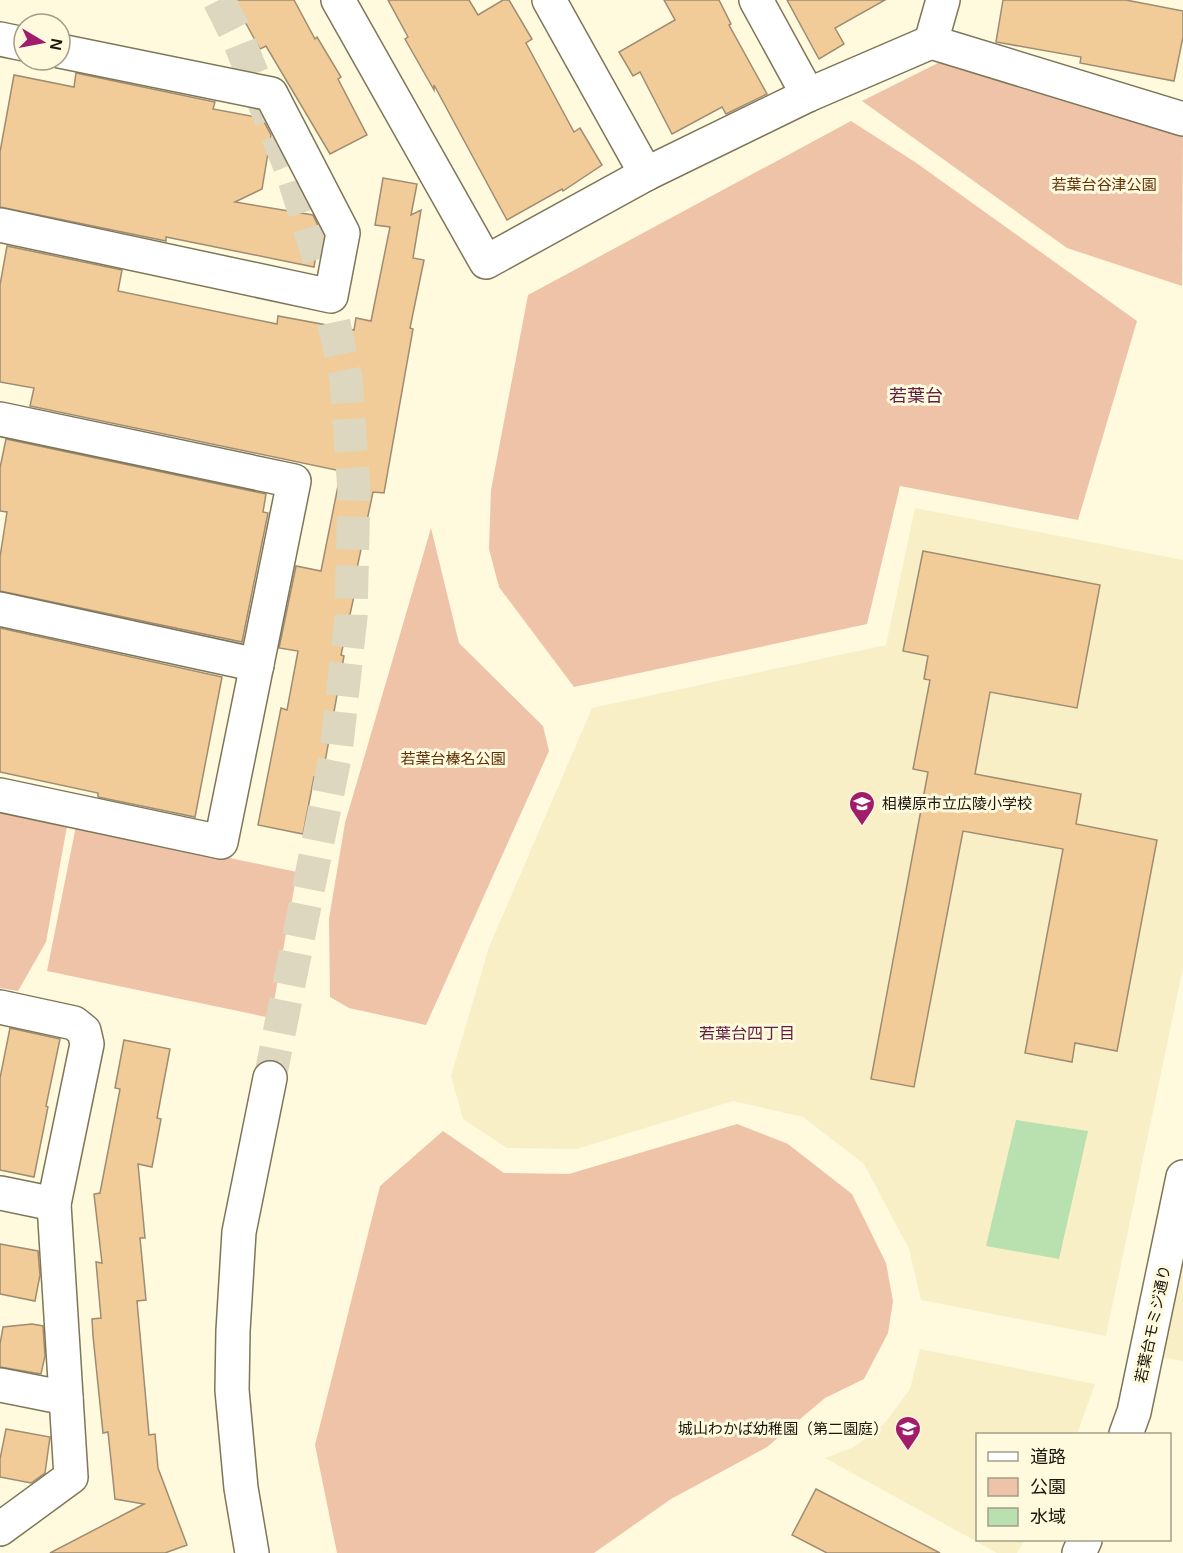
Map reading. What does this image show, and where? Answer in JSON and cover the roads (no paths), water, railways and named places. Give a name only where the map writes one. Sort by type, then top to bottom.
[{"type":"street","points":[[338,0],[486,262],[646,174],[808,95],[931,42],[1183,119]]},
{"type":"street","points":[[549,0],[646,174]]},
{"type":"street","points":[[756,0],[808,95]]},
{"type":"street","points":[[931,42],[943,0]]},
{"type":"street","points":[[0,225],[331,296],[343,233],[271,94],[72,53]]},
{"type":"street","points":[[0,419],[294,481],[221,842],[0,795]]},
{"type":"street","points":[[0,609],[257,665]]},
{"type":"street","points":[[0,1007],[74,1023],[84,1031],[87,1044],[54,1204],[71,1477],[0,1528]]},
{"type":"street","points":[[252,1553],[241,1488],[233,1401],[232,1331],[239,1232],[270,1078]]},
{"type":"street","name":"若葉台モミジ通り","points":[[1126,1433],[1134,1412],[1183,1177]]},
{"type":"street","points":[[0,1193],[54,1204]]},
{"type":"street","points":[[0,1385],[66,1398]]},
{"type":"water","points":[[1016,1120],[1088,1131],[1059,1259],[986,1246]]},
{"type":"tunnel","points":[[219,0],[237,36],[290,167],[322,268],[346,379],[354,491],[351,617],[336,753],[270,1078]]},
{"type":"place","name":"相模原市立広陵小学校","points":[[862,827]]},
{"type":"place","name":"城山わかば幼稚園（第二園庭）","points":[[908,1452]]},
{"type":"district","name":"若葉台","points":[[916,396]]},
{"type":"district","name":"若葉台四丁目","points":[[747,1033]]},
{"type":"park label","name":"若葉台谷津公園","points":[[1104,185]]},
{"type":"park label","name":"若葉台榛名公園","points":[[453,759]]}]
